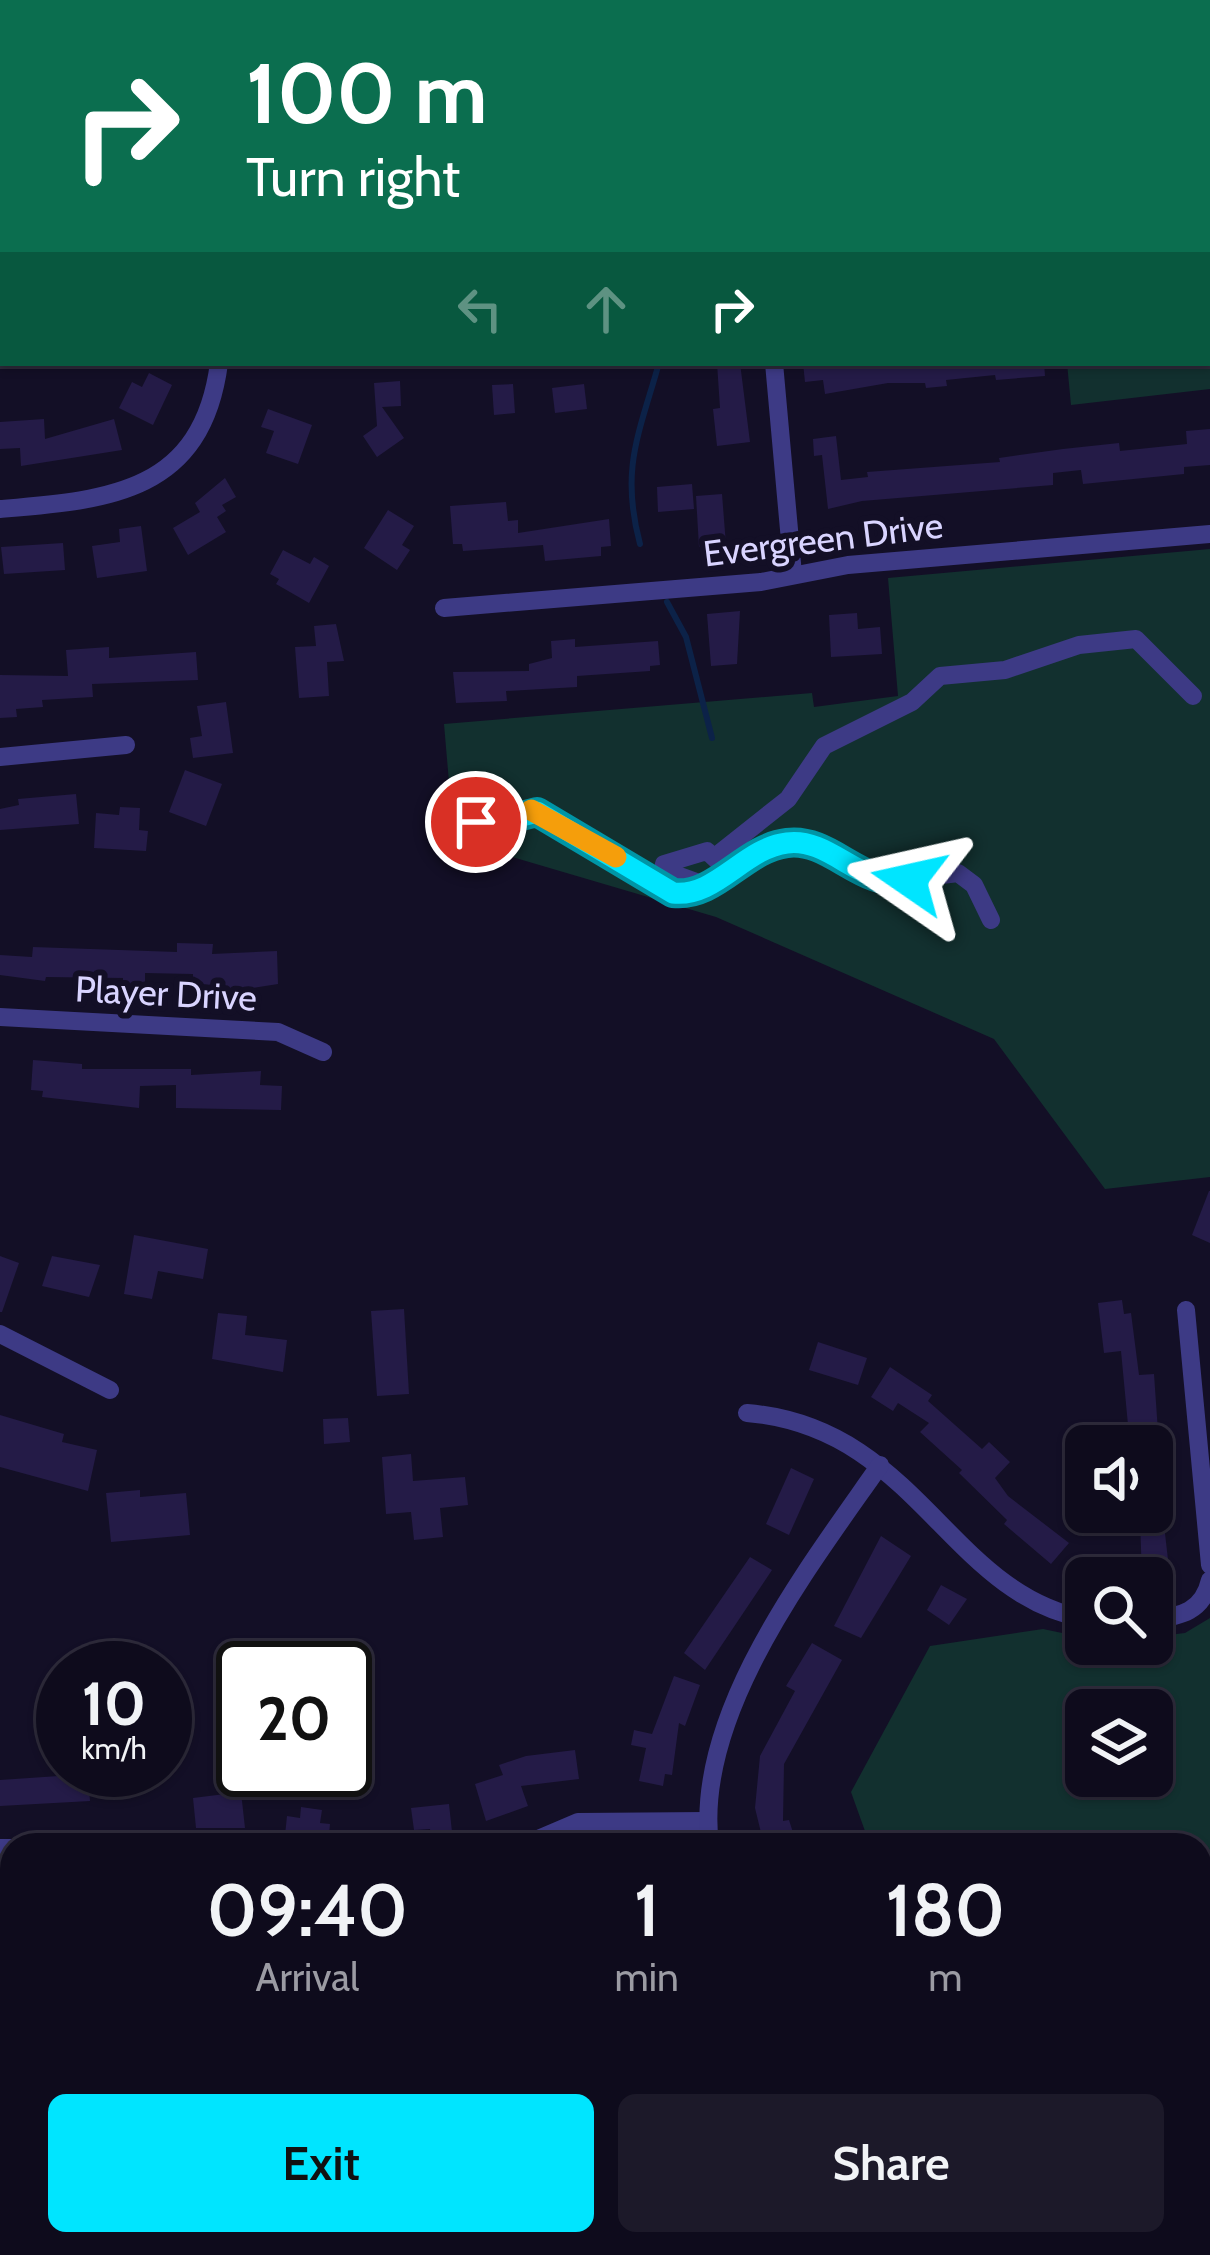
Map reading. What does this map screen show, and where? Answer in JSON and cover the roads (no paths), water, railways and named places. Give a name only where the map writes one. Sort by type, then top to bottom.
[{"type":"street","points":[[0,509],[100,501],[137,487],[176,460],[200,426],[218,366]]},
{"type":"street","points":[[774,366],[793,574]]},
{"type":"street","name":"Evergreen Drive","points":[[444,608],[761,582],[848,565],[1210,535]]},
{"type":"street","points":[[476,822],[496,824],[532,810],[673,893],[707,886],[720,862],[788,799],[815,755],[835,737],[912,702],[948,673],[1005,670],[1079,645],[1136,639],[1193,696]]},
{"type":"street","points":[[0,757],[126,746]]},
{"type":"street","points":[[720,862],[796,842],[884,882],[958,873],[974,885],[991,920]]},
{"type":"street","points":[[707,886],[663,870],[664,864],[707,851],[720,862]]},
{"type":"street","name":"Player Drive","points":[[0,1017],[278,1032],[323,1052]]},
{"type":"street","points":[[1186,1310],[1210,1565]]},
{"type":"street","points":[[0,1334],[110,1390]]},
{"type":"street","points":[[748,1413],[806,1422],[880,1465],[929,1506],[997,1577],[1048,1608],[1065,1612]]},
{"type":"street","points":[[708,1833],[710,1770],[744,1683],[815,1558],[880,1465]]},
{"type":"street","points":[[1173,1618],[1197,1607],[1210,1580]]},
{"type":"street","points":[[552,1833],[578,1822],[706,1821]]},
{"type":"waterway","points":[[640,544],[632,472],[658,366]]},
{"type":"waterway","points":[[667,602],[686,637],[712,738]]}]
